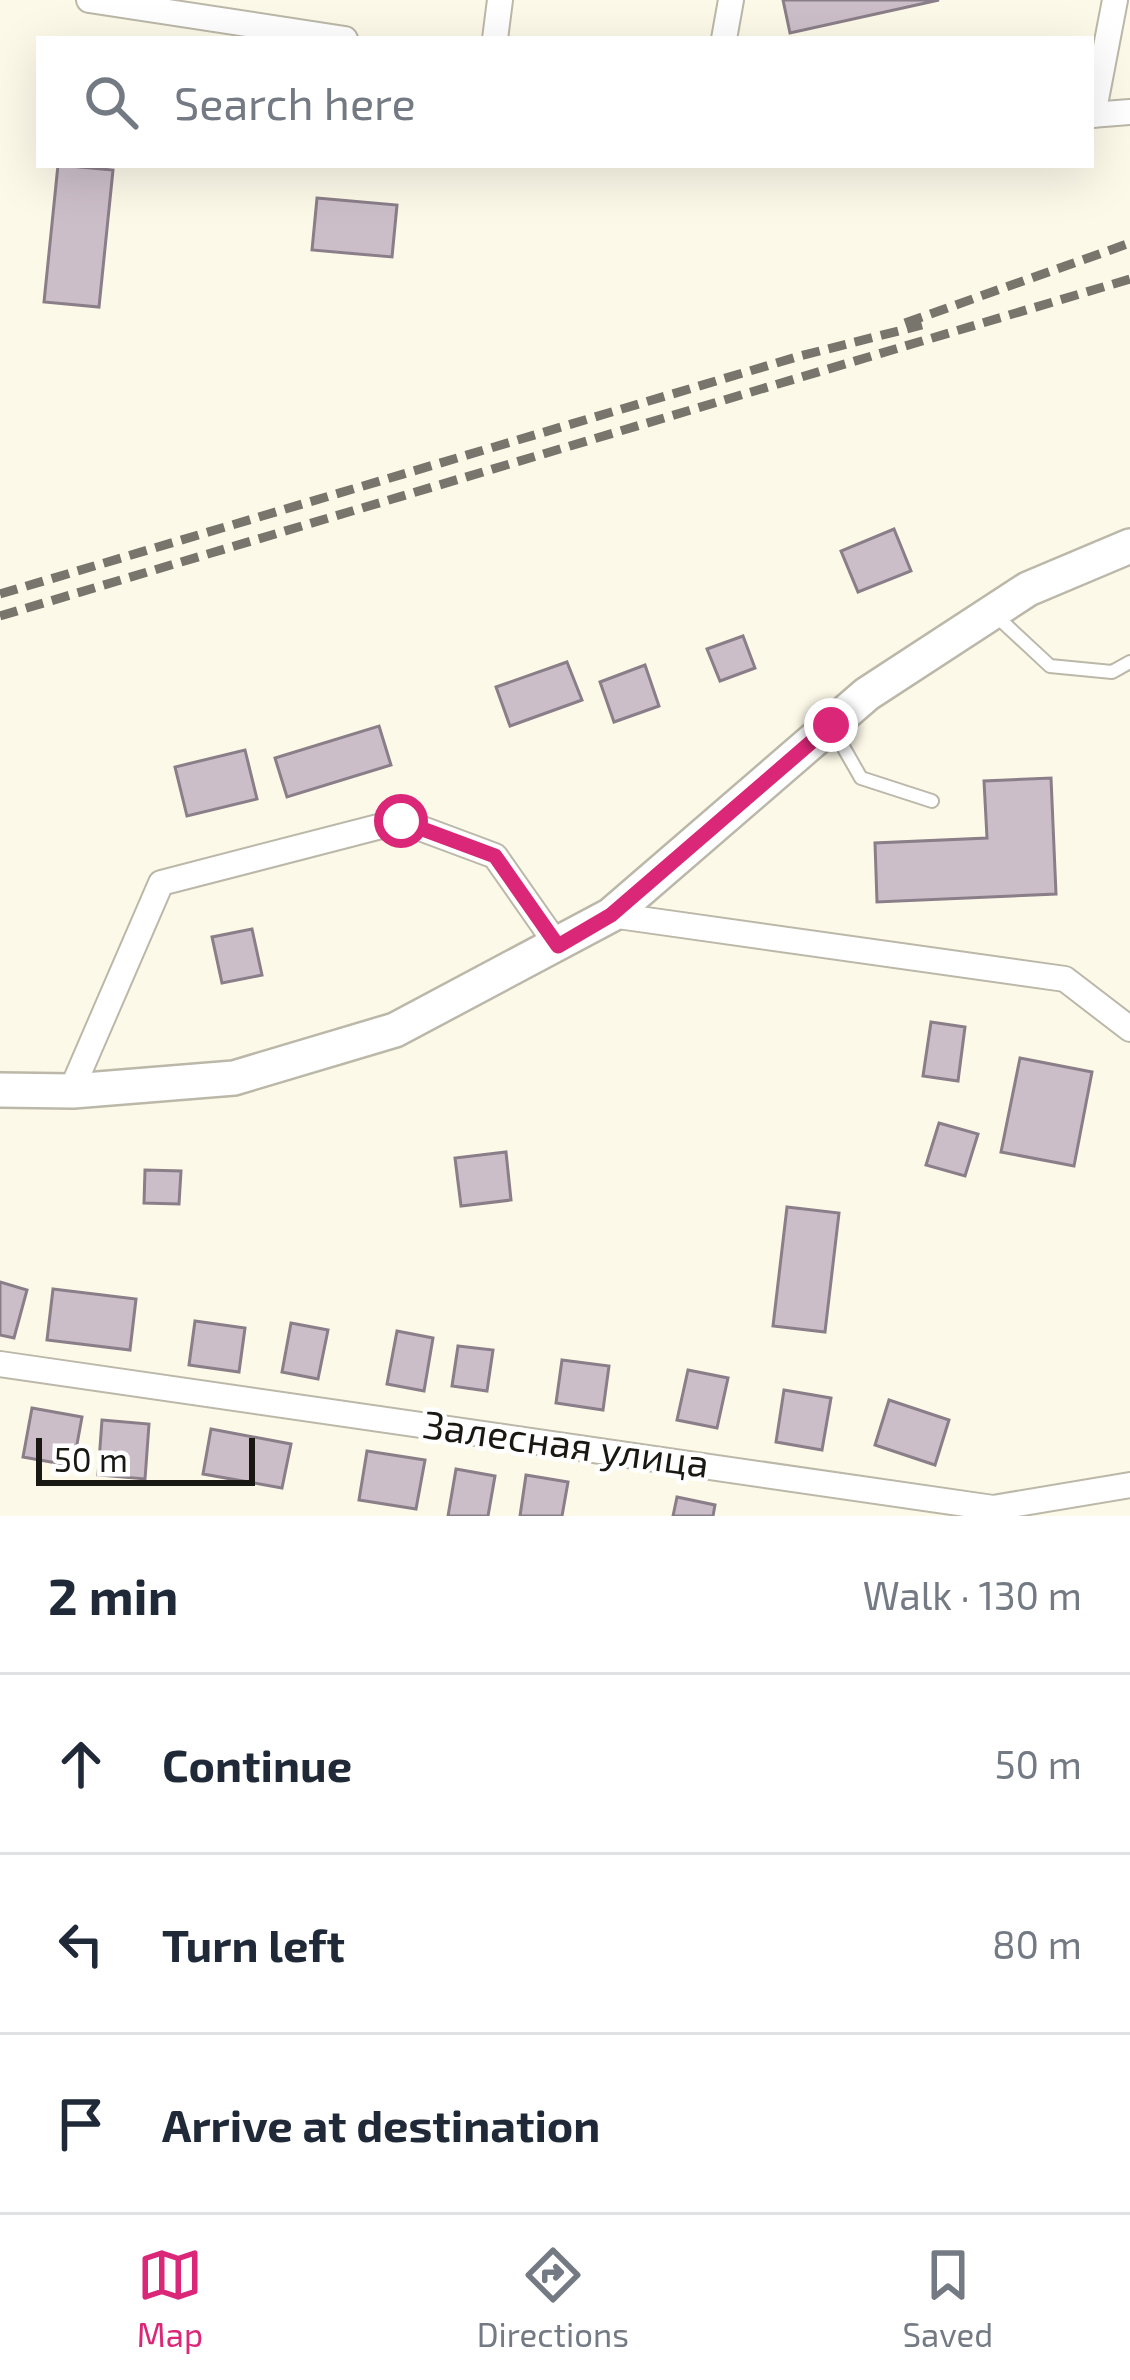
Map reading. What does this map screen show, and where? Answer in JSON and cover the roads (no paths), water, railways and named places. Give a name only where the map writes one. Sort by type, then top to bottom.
[{"type":"main road","points":[[0,1090],[71,1091],[233,1078],[395,1030],[611,915],[867,694],[1028,589],[1130,546]]},
{"type":"street","points":[[88,0],[250,32],[304,36]]},
{"type":"street","points":[[495,36],[500,0]]},
{"type":"street","points":[[725,36],[731,0]]},
{"type":"street","points":[[1094,105],[1115,0]]},
{"type":"street","points":[[1094,115],[1127,111]]},
{"type":"street","points":[[71,1091],[161,883],[401,821],[495,856],[558,946]]},
{"type":"street","points":[[611,915],[1065,979],[1130,1028]]},
{"type":"street","name":"Залесная улица","points":[[0,1364],[993,1508],[1130,1485]]},
{"type":"lane","points":[[992,612],[1050,666],[1112,672],[1130,662]]},
{"type":"lane","points":[[831,725],[861,778],[932,801]]},
{"type":"railway","points":[[905,323],[1130,243]]},
{"type":"railway","points":[[0,616],[1130,279]]},
{"type":"railway","points":[[0,594],[800,356],[922,325]]}]
